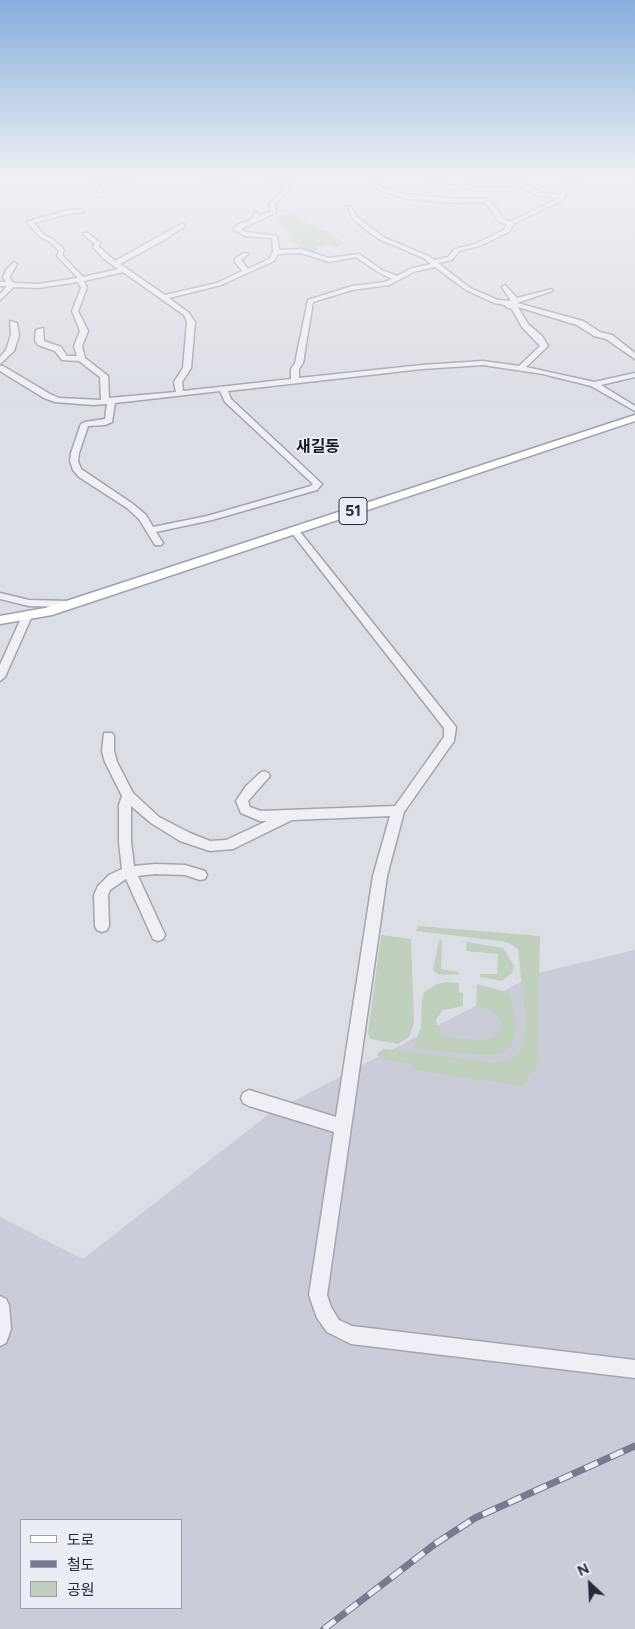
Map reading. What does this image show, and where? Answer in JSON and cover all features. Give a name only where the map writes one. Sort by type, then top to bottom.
[{"type":"main road","name":"51","points":[[0,620],[27,616],[71,604],[635,418]]},
{"type":"street","points":[[61,252],[59,255],[81,280],[84,288],[76,311],[76,316],[82,324],[84,331],[78,346],[80,359]]},
{"type":"street","points":[[102,252],[116,265],[187,314],[191,322],[187,368],[178,382],[180,394]]},
{"type":"street","points":[[116,265],[137,252]]},
{"type":"street","points":[[163,298],[219,284],[268,263],[276,252]]},
{"type":"street","points":[[304,252],[329,260],[357,256],[380,271],[398,279]]},
{"type":"street","points":[[415,252],[435,263],[468,289],[496,302],[511,303],[580,324],[597,334],[609,337],[635,357]]},
{"type":"street","points":[[296,380],[295,369],[299,363],[310,301],[313,298],[352,288],[387,284],[414,269],[450,259],[455,252]]},
{"type":"street","points":[[245,254],[238,259],[238,262],[247,272]]},
{"type":"street","points":[[12,285],[6,278],[14,264]]},
{"type":"street","points":[[0,284],[38,286],[81,280],[124,270]]},
{"type":"street","points":[[0,298],[12,285]]},
{"type":"street","points":[[505,287],[511,303],[544,346],[521,368]]},
{"type":"street","points":[[511,303],[550,290]]},
{"type":"street","points":[[0,362],[10,351],[15,335],[13,323]]},
{"type":"street","points":[[40,330],[39,340],[41,343],[58,349],[65,358],[80,359],[104,376],[105,398],[111,401]]},
{"type":"street","points":[[0,368],[38,392],[58,400],[93,403],[296,380],[454,364],[483,363],[521,368],[594,384],[635,409]]},
{"type":"street","points":[[594,384],[635,375]]},
{"type":"street","points":[[152,530],[209,518],[314,488],[318,484],[228,400],[223,389]]},
{"type":"street","points":[[111,401],[109,420],[105,423],[85,424],[74,461],[77,470],[82,475],[130,506],[143,517],[158,543]]},
{"type":"street","points":[[294,530],[450,727],[450,738],[398,811],[380,876],[318,1295],[323,1312],[333,1326],[351,1335],[580,1360],[635,1370]]},
{"type":"street","points":[[0,596],[29,602],[71,604]]},
{"type":"street","points":[[0,677],[27,616]]},
{"type":"street","points":[[108,736],[108,751],[111,762],[128,796],[155,820],[185,837],[210,846],[228,846],[290,815]]},
{"type":"street","points":[[264,776],[250,789],[242,801],[246,810],[260,816],[398,811]]},
{"type":"street","points":[[128,796],[125,842],[129,872],[158,935]]},
{"type":"street","points":[[102,926],[101,895],[105,886],[114,879],[129,872],[155,869],[185,870],[200,875]]},
{"type":"street","points":[[249,1098],[343,1127]]},
{"type":"street","points":[[0,1305],[2,1329],[0,1337]]},
{"type":"shaded area","points":[[635,950],[635,1629],[0,1629],[0,1217],[83,1259],[269,1114],[538,973]]},
{"type":"green space","points":[[418,926],[540,936],[538,1067],[529,1075],[524,1086],[413,1070],[413,1064],[383,1059],[377,1055],[384,1049],[496,1063],[513,1058],[520,1052],[523,1043],[526,1023],[518,949],[509,943],[501,941],[416,931]]},
{"type":"green space","points":[[381,935],[411,939],[414,1024],[409,1037],[398,1044],[370,1039],[368,1033]]},
{"type":"green space","points":[[439,940],[442,940],[441,969],[459,972],[459,975],[437,974],[433,970]]},
{"type":"green space","points":[[467,942],[503,948],[514,966],[513,972],[502,981],[480,977],[480,974],[497,974],[498,954],[466,951]]},
{"type":"green space","points":[[446,982],[459,983],[459,992],[463,993],[463,1006],[443,1010],[436,1022],[443,1034],[452,1038],[486,1040],[497,1036],[500,1031],[501,1022],[495,1013],[485,1008],[476,1007],[477,984],[510,993],[517,1025],[514,1041],[509,1049],[503,1053],[492,1055],[476,1055],[413,1048],[421,1028],[424,992],[437,984]]},
{"type":"railway","points":[[324,1629],[435,1544],[475,1518],[635,1446]]},
{"type":"district","name":"새길동","points":[[318,447]]}]
